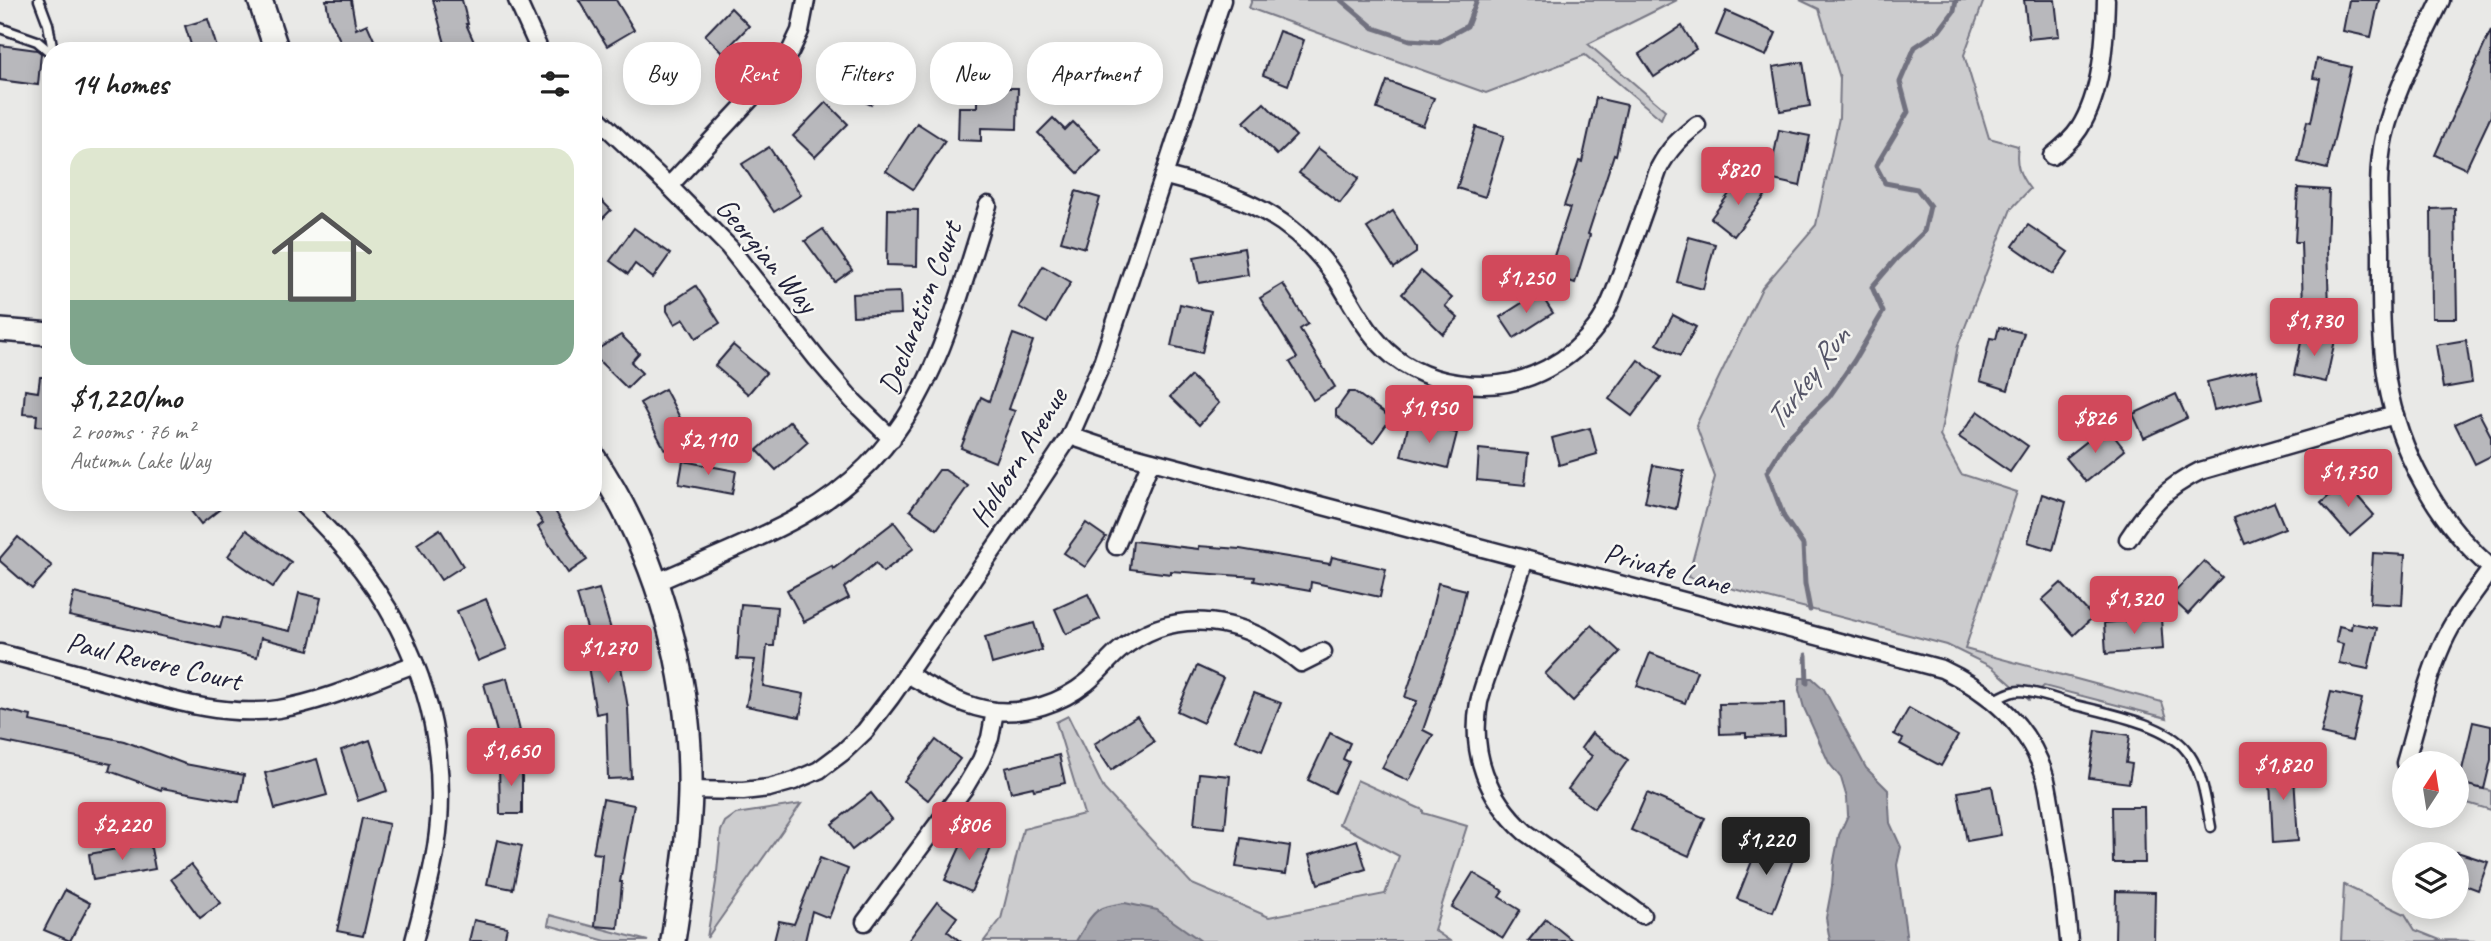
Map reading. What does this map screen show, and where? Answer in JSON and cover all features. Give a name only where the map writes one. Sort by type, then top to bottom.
[{"type":"main road","points":[[260,0],[275,42]]},
{"type":"main road","points":[[602,472],[625,512],[655,583],[675,651],[682,687],[688,735],[690,790],[682,882],[673,941]]},
{"type":"street","points":[[517,0],[536,42]]},
{"type":"street","points":[[669,186],[769,79],[790,52],[800,30],[806,0]]},
{"type":"street","name":"Holborn Avenue","points":[[690,790],[743,791],[769,788],[818,769],[843,752],[865,731],[1020,513],[1070,436],[1102,363],[1222,0]]},
{"type":"street","points":[[2052,156],[2079,130],[2087,113],[2099,75],[2105,36],[2106,0]]},
{"type":"street","points":[[2409,751],[2431,673],[2444,641],[2491,569],[2452,527],[2429,493],[2409,454],[2395,415],[2383,339],[2379,172],[2383,140],[2391,111],[2441,0]]},
{"type":"street","name":"Georgian Way","points":[[602,123],[729,247],[817,359],[853,401],[892,439]]},
{"type":"street","points":[[1166,176],[1231,194],[1288,226],[1311,247],[1328,268],[1366,328],[1395,358],[1440,380],[1467,385],[1491,385],[1518,381],[1541,372],[1572,352],[1598,324],[1611,303],[1659,167],[1679,138],[1697,125]]},
{"type":"street","name":"Declaration Court","points":[[655,583],[800,516],[860,473],[892,439],[928,382],[952,318],[988,205]]},
{"type":"street","points":[[0,330],[42,333]]},
{"type":"street","points":[[2128,539],[2144,514],[2161,495],[2178,482],[2200,471],[2395,415]]},
{"type":"street","name":"Private Lane","points":[[1070,436],[1151,461],[1942,669],[1968,681],[1995,700],[2025,735],[2037,756],[2046,780],[2061,866],[2069,941]]},
{"type":"street","points":[[1115,546],[1151,461]]},
{"type":"street","points":[[309,511],[352,555],[376,588],[401,629],[427,699],[440,783],[439,822],[433,867],[414,941]]},
{"type":"street","points":[[1525,559],[1480,700],[1476,725],[1483,774],[1493,796],[1508,817],[1642,915]]},
{"type":"street","points":[[907,674],[953,700],[975,708],[1027,709],[1049,704],[1069,695],[1087,682],[1120,650],[1163,626],[1208,621],[1232,625],[1256,633],[1301,663],[1323,652]]},
{"type":"street","name":"Paul Revere Court","points":[[0,653],[155,696],[213,709],[246,711],[278,709],[309,702],[415,664]]},
{"type":"street","points":[[865,922],[965,787],[990,738],[995,710]]},
{"type":"lane","points":[[39,0],[48,24],[51,42]]},
{"type":"lane","points":[[0,28],[42,45]]},
{"type":"lane","points":[[1995,700],[2007,693],[2018,691],[2035,694],[2136,722],[2166,734],[2179,742],[2195,766],[2211,827]]},
{"type":"shaded area","points":[[1252,0],[1677,0],[1588,44],[1665,110],[1661,119],[1585,55],[1486,93],[1249,8]]},
{"type":"shaded area","points":[[1800,0],[1984,0],[1964,55],[1989,138],[2018,146],[2019,169],[2030,189],[2011,209],[1958,345],[1940,436],[1961,474],[2017,492],[1965,649],[2162,702],[2167,718],[2044,686],[2029,700],[1992,667],[1947,645],[1688,577],[1715,477],[1696,425],[1762,288],[1816,225],[1839,118],[1840,78],[1819,9]]},
{"type":"shaded area","points":[[1800,678],[1812,678],[1824,689],[1866,768],[1888,790],[1890,823],[1901,847],[1897,865],[1907,941],[1830,941],[1826,918],[1839,835],[1848,815],[1847,798],[1841,778],[1829,763],[1804,708],[1799,690]]},
{"type":"shaded area","points":[[1068,716],[1104,789],[1192,884],[1269,917],[1385,894],[1399,856],[1339,824],[1357,780],[1423,810],[1423,813],[1467,826],[1434,930],[1450,941],[984,941],[1001,919],[1023,829],[1084,814],[1056,722]]},
{"type":"shaded area","points":[[2469,785],[2491,791],[2491,810],[2469,804]]},
{"type":"shaded area","points":[[801,804],[707,938],[721,831],[725,822],[736,814]]},
{"type":"shaded area","points":[[2344,885],[2392,908],[2392,919],[2408,919],[2415,930],[2440,940],[2477,941],[2341,941]]},
{"type":"shaded area","points":[[1125,903],[1157,910],[1201,941],[1076,941],[1094,913],[1105,907]]},
{"type":"shaded area","points":[[550,915],[648,941],[606,941],[548,925]]},
{"type":"building","points":[[326,0],[351,0],[356,29],[367,24],[375,42],[341,42],[329,17]]},
{"type":"building","points":[[433,0],[462,0],[466,24],[474,42],[445,42]]},
{"type":"building","points":[[579,0],[616,0],[634,30],[607,46]]},
{"type":"building","points":[[2024,0],[2055,0],[2059,36],[2029,39]]},
{"type":"building","points":[[2349,0],[2379,0],[2371,37],[2343,31]]},
{"type":"building","points":[[731,8],[749,26],[734,42],[715,42],[715,45],[705,35]]},
{"type":"building","points":[[1726,11],[1776,33],[1766,56],[1716,35]]},
{"type":"building","points":[[208,19],[215,42],[190,42],[185,26]]},
{"type":"building","points":[[1682,26],[1696,49],[1654,77],[1639,54]]},
{"type":"building","points":[[2491,30],[2491,116],[2466,169],[2435,155]]},
{"type":"building","points":[[1279,31],[1304,40],[1288,85],[1263,75]]},
{"type":"building","points":[[0,45],[37,50],[41,53],[38,85],[0,80]]},
{"type":"building","points":[[2317,59],[2351,67],[2327,169],[2298,162],[2307,121],[2311,122],[2320,79],[2313,78]]},
{"type":"building","points":[[1803,62],[1810,106],[1780,111],[1773,67]]},
{"type":"building","points":[[1387,81],[1434,98],[1423,126],[1377,109]]},
{"type":"building","points":[[1013,88],[1018,88],[1017,129],[981,128],[981,141],[958,140],[959,107],[1013,105]]},
{"type":"building","points":[[1596,98],[1627,105],[1616,155],[1614,154],[1588,234],[1590,235],[1575,283],[1548,274],[1570,208],[1564,206],[1579,161],[1582,162]]},
{"type":"building","points":[[1264,103],[1296,136],[1277,155],[1244,122]]},
{"type":"building","points":[[823,105],[829,105],[848,124],[815,157],[793,136]]},
{"type":"building","points":[[1053,118],[1065,130],[1073,122],[1101,150],[1078,173],[1038,133]]},
{"type":"building","points":[[917,123],[945,141],[913,189],[886,171]]},
{"type":"building","points":[[1476,127],[1504,136],[1485,197],[1457,188]]},
{"type":"building","points":[[1779,130],[1810,136],[1800,186],[1769,179]]},
{"type":"building","points":[[769,147],[801,195],[774,212],[742,164]]},
{"type":"building","points":[[1318,148],[1359,178],[1340,203],[1299,173]]},
{"type":"building","points":[[1741,178],[1765,196],[1734,236],[1711,218]]},
{"type":"building","points":[[2298,188],[2329,190],[2329,308],[2303,308],[2301,242],[2295,242]]},
{"type":"building","points":[[1076,191],[1100,198],[1085,248],[1061,241]]},
{"type":"building","points":[[602,201],[611,210],[602,219]]},
{"type":"building","points":[[2455,208],[2457,318],[2432,318],[2431,209]]},
{"type":"building","points":[[888,209],[918,210],[917,266],[887,265]]},
{"type":"building","points":[[1393,211],[1416,247],[1416,253],[1394,268],[1367,228]]},
{"type":"building","points":[[2028,225],[2068,252],[2053,274],[2013,246]]},
{"type":"building","points":[[634,228],[670,254],[653,278],[635,264],[628,274],[610,261]]},
{"type":"building","points":[[823,229],[852,270],[835,282],[805,241]]},
{"type":"building","points":[[1689,237],[1715,244],[1703,289],[1677,282]]},
{"type":"building","points":[[1244,248],[1248,275],[1199,283],[1194,257]]},
{"type":"building","points":[[1043,266],[1071,282],[1047,323],[1019,307]]},
{"type":"building","points":[[1421,271],[1452,298],[1445,306],[1458,318],[1443,334],[1402,294]]},
{"type":"building","points":[[1283,284],[1308,324],[1300,329],[1335,387],[1313,400],[1290,362],[1297,358],[1260,298]]},
{"type":"building","points":[[696,286],[720,323],[696,338],[684,319],[675,324],[667,311],[667,305]]},
{"type":"building","points":[[900,292],[901,314],[853,316],[852,294]]},
{"type":"building","points":[[1539,292],[1553,313],[1514,338],[1500,317]]},
{"type":"building","points":[[1180,304],[1211,311],[1202,353],[1171,346]]},
{"type":"building","points":[[1673,315],[1696,327],[1680,356],[1657,344]]},
{"type":"building","points":[[1999,327],[2024,333],[2008,390],[1980,381],[1990,338],[1996,339]]},
{"type":"building","points":[[2303,333],[2335,340],[2326,382],[2294,375]]},
{"type":"building","points":[[1013,334],[1033,341],[1009,409],[1015,411],[995,462],[961,448],[981,397],[989,401]]},
{"type":"building","points":[[621,335],[639,353],[631,362],[642,373],[627,388],[602,364],[602,347]]},
{"type":"building","points":[[2466,340],[2472,383],[2443,388],[2436,345]]},
{"type":"building","points":[[733,345],[766,373],[748,394],[715,366]]},
{"type":"building","points":[[1638,360],[1661,377],[1632,416],[1609,399]]},
{"type":"building","points":[[2256,370],[2262,398],[2214,410],[2207,382]]},
{"type":"building","points":[[1191,376],[1219,403],[1199,425],[1170,397]]},
{"type":"building","points":[[42,377],[42,426],[36,426],[37,415],[23,414],[25,390],[38,392]]},
{"type":"building","points":[[665,389],[690,437],[665,450],[640,403]]},
{"type":"building","points":[[1349,392],[1355,392],[1391,418],[1373,443],[1336,416],[1336,410]]},
{"type":"building","points":[[2176,394],[2187,418],[2144,438],[2133,414]]},
{"type":"building","points":[[1978,411],[2028,446],[2010,472],[1959,437]]},
{"type":"building","points":[[2479,413],[2491,436],[2491,456],[2475,464],[2455,424]]},
{"type":"building","points":[[790,421],[808,442],[776,470],[757,450]]},
{"type":"building","points":[[1409,422],[1457,433],[1448,468],[1401,456]]},
{"type":"building","points":[[1590,428],[1597,454],[1559,465],[1552,438]]},
{"type":"building","points":[[2100,431],[2104,437],[2110,431],[2125,450],[2086,482],[2066,458]]},
{"type":"building","points":[[1479,449],[1528,454],[1525,485],[1477,480]]},
{"type":"building","points":[[683,461],[736,471],[732,494],[679,484]]},
{"type":"building","points":[[1653,465],[1684,471],[1676,509],[1645,502]]},
{"type":"building","points":[[939,470],[945,470],[968,486],[937,529],[910,510]]},
{"type":"building","points":[[2345,482],[2374,515],[2350,536],[2321,503]]},
{"type":"building","points":[[2042,494],[2066,502],[2053,550],[2028,542]]},
{"type":"building","points":[[2274,502],[2285,528],[2245,544],[2234,518]]},
{"type":"building","points":[[191,511],[218,511],[201,524]]},
{"type":"building","points":[[535,511],[555,511],[587,560],[568,573],[538,527],[543,523]]},
{"type":"building","points":[[894,522],[914,548],[883,572],[876,563],[844,588],[849,598],[804,622],[787,590],[832,566],[833,569]]},
{"type":"building","points":[[1086,523],[1106,537],[1085,567],[1064,553]]},
{"type":"building","points":[[440,529],[463,566],[441,580],[417,544]]},
{"type":"building","points":[[246,530],[291,562],[273,587],[228,556]]},
{"type":"building","points":[[18,537],[52,566],[32,589],[0,561]]},
{"type":"building","points":[[1133,541],[1199,549],[1199,546],[1240,549],[1330,564],[1332,557],[1386,569],[1380,597],[1311,582],[1310,591],[1254,581],[1255,577],[1171,571],[1171,574],[1130,569]]},
{"type":"building","points":[[2373,553],[2405,555],[2402,605],[2370,603]]},
{"type":"building","points":[[2204,561],[2222,577],[2188,614],[2170,597]]},
{"type":"building","points":[[1438,583],[1466,590],[1456,634],[1423,730],[1433,735],[1409,781],[1382,768],[1417,701],[1405,697],[1426,634]]},
{"type":"building","points":[[2061,583],[2093,617],[2074,635],[2042,600]]},
{"type":"building","points":[[599,589],[620,660],[628,708],[631,778],[608,779],[606,712],[596,714],[587,660],[596,658],[577,595]]},
{"type":"building","points":[[74,593],[220,628],[223,617],[290,631],[299,593],[321,598],[309,650],[261,638],[257,657],[69,616]]},
{"type":"building","points":[[1088,594],[1100,619],[1066,634],[1055,609]]},
{"type":"building","points":[[486,599],[507,649],[478,661],[457,611]]},
{"type":"building","points":[[741,604],[777,607],[774,646],[767,646],[763,686],[804,694],[800,717],[746,706],[755,660],[737,659]]},
{"type":"building","points":[[2161,618],[2163,649],[2106,654],[2104,623]]},
{"type":"building","points":[[1034,623],[1042,650],[992,664],[985,637]]},
{"type":"building","points":[[2352,623],[2377,628],[2368,669],[2339,663],[2343,644],[2336,642],[2339,626],[2351,629]]},
{"type":"building","points":[[1591,625],[1620,652],[1573,701],[1545,674]]},
{"type":"building","points":[[1650,653],[1697,671],[1685,703],[1637,686]]},
{"type":"building","points":[[1197,666],[1223,678],[1203,723],[1177,711]]},
{"type":"building","points":[[507,678],[520,731],[498,736],[484,684]]},
{"type":"building","points":[[2331,692],[2362,699],[2352,741],[2321,734]]},
{"type":"building","points":[[1254,693],[1281,703],[1262,751],[1235,740]]},
{"type":"building","points":[[1784,703],[1785,736],[1746,737],[1746,733],[1720,734],[1719,704]]},
{"type":"building","points":[[1909,708],[1958,736],[1941,766],[1900,744],[1903,739],[1894,734]]},
{"type":"building","points":[[0,709],[31,716],[30,721],[124,741],[185,764],[244,775],[239,802],[162,788],[161,790],[109,771],[111,764],[0,741]]},
{"type":"building","points":[[1137,716],[1154,742],[1111,770],[1094,744]]},
{"type":"building","points":[[2473,722],[2491,726],[2491,760],[2484,789],[2469,785],[2469,751],[2466,751]]},
{"type":"building","points":[[2096,730],[2130,735],[2126,763],[2132,764],[2129,783],[2089,778]]},
{"type":"building","points":[[1330,733],[1350,743],[1343,759],[1349,762],[1334,793],[1308,780]]},
{"type":"building","points":[[1592,733],[1628,760],[1594,808],[1568,789],[1592,756],[1581,748]]},
{"type":"building","points":[[370,740],[387,791],[358,801],[341,750]]},
{"type":"building","points":[[936,740],[960,759],[928,800],[904,781]]},
{"type":"building","points":[[1059,755],[1065,783],[1011,792],[1005,768]]},
{"type":"building","points":[[317,759],[327,795],[275,809],[265,773]]},
{"type":"building","points":[[2293,760],[2298,841],[2273,843],[2269,761]]},
{"type":"building","points":[[499,763],[522,763],[522,814],[500,814]]},
{"type":"building","points":[[1199,773],[1230,776],[1225,828],[1194,825]]},
{"type":"building","points":[[1992,786],[2001,835],[1967,841],[1958,792]]},
{"type":"building","points":[[871,793],[892,819],[852,850],[832,824]]},
{"type":"building","points":[[1647,793],[1705,818],[1689,856],[1631,830]]},
{"type":"building","points":[[603,799],[634,805],[620,882],[618,928],[595,926],[602,854],[593,853]]},
{"type":"building","points":[[2112,807],[2144,807],[2145,863],[2113,863]]},
{"type":"building","points":[[362,818],[389,824],[363,936],[337,931]]},
{"type":"building","points":[[967,832],[993,844],[971,892],[945,880]]},
{"type":"building","points":[[1241,838],[1290,846],[1286,874],[1236,867]]},
{"type":"building","points":[[497,840],[522,846],[513,889],[487,884]]},
{"type":"building","points":[[1357,840],[1366,869],[1318,884],[1309,855]]},
{"type":"building","points":[[1760,841],[1795,854],[1773,912],[1737,899]]},
{"type":"building","points":[[150,843],[155,869],[93,880],[89,854]]},
{"type":"building","points":[[2469,856],[2488,862],[2478,890],[2469,887]]},
{"type":"building","points":[[820,858],[848,869],[829,918],[812,911],[805,941],[774,941],[779,921],[794,924]]},
{"type":"building","points":[[191,864],[221,903],[200,918],[171,879]]},
{"type":"building","points":[[1473,873],[1503,891],[1499,897],[1520,910],[1503,938],[1452,907]]},
{"type":"building","points":[[65,890],[90,903],[70,941],[44,930]]},
{"type":"building","points":[[2116,891],[2155,892],[2154,941],[2115,941]]},
{"type":"building","points":[[937,902],[957,917],[947,931],[960,941],[908,941]]},
{"type":"building","points":[[1546,919],[1573,941],[1528,941]]},
{"type":"building","points":[[474,920],[507,927],[504,941],[469,941]]},
{"type":"waterway","name":"Turkey Run","points":[[1341,0],[1374,28],[1410,40],[1438,42],[1467,26],[1477,0]]},
{"type":"waterway","name":"Turkey Run","points":[[1810,610],[1805,584],[1803,545],[1784,517],[1767,472],[1787,439],[1829,397],[1883,312],[1872,287],[1924,232],[1930,206],[1917,189],[1885,183],[1876,166],[1908,112],[1900,82],[1915,47],[1939,31],[1954,11],[1956,0]]},
{"type":"waterway","name":"Turkey Run","points":[[1806,655],[1807,683]]}]
